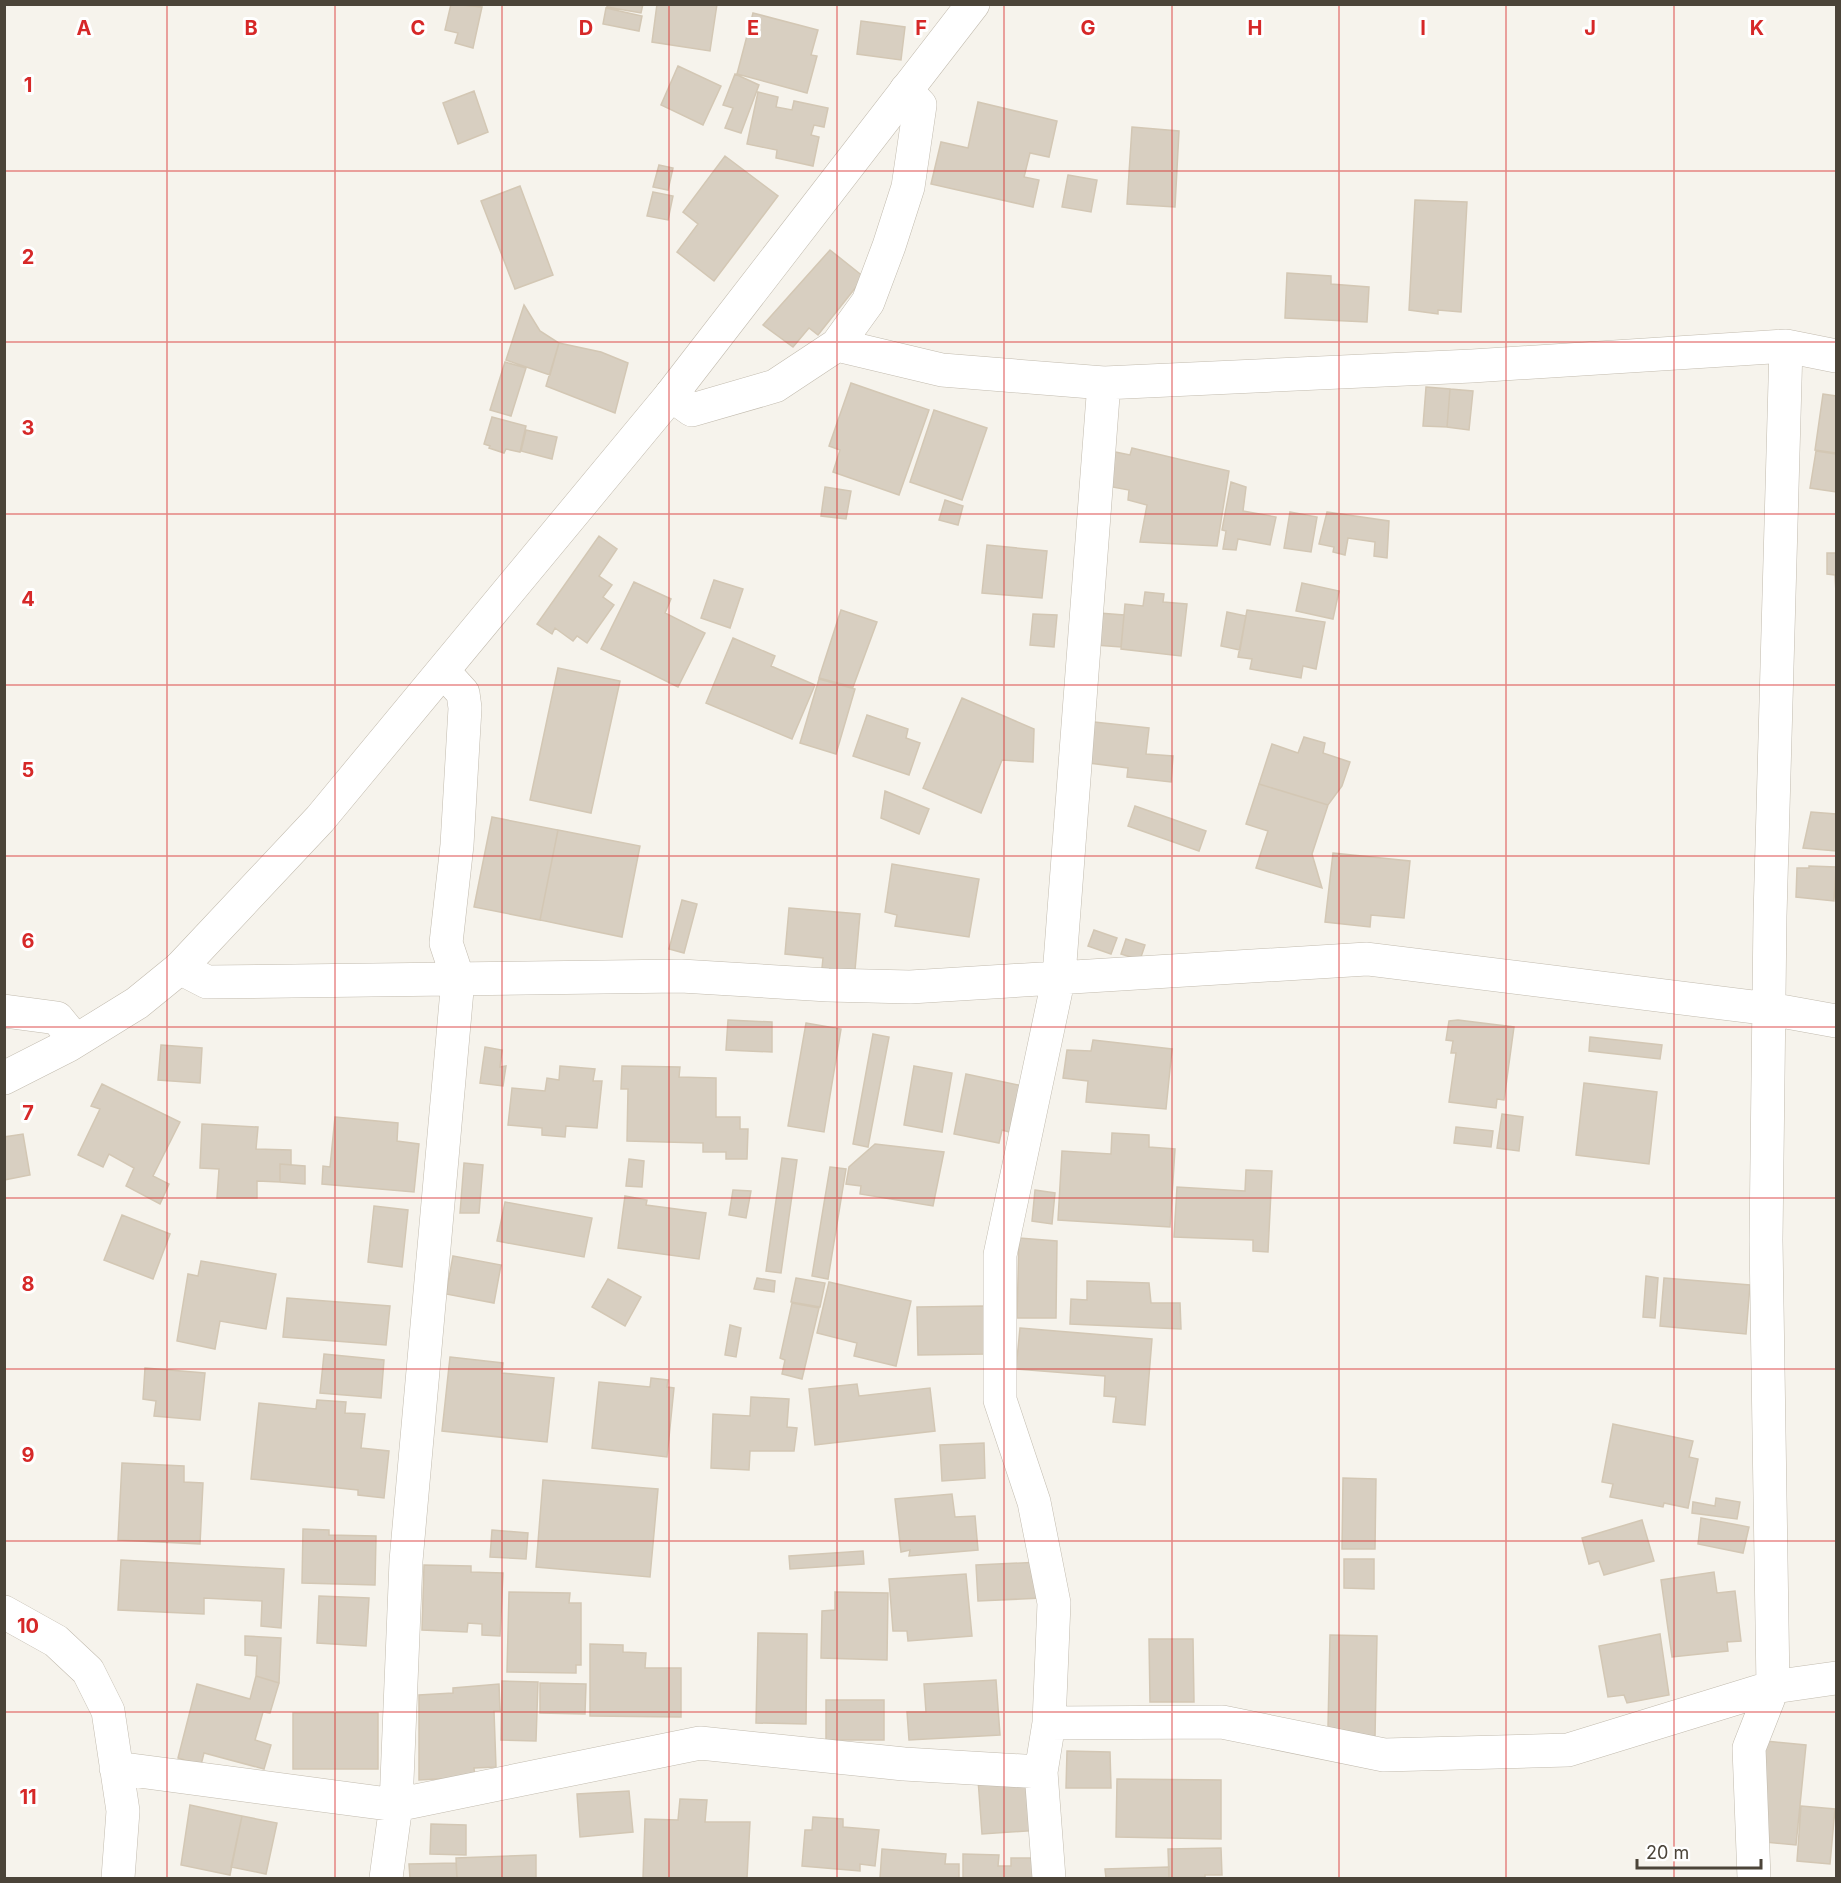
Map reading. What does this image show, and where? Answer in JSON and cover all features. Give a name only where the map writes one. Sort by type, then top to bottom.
[{"type":"street","points":[[4,1078],[137,1003],[180,968],[320,819],[670,395],[972,4]]},
{"type":"street","points":[[670,395],[692,410],[775,386],[837,345],[868,302],[908,187],[920,105],[906,90]]},
{"type":"street","points":[[837,345],[942,370],[1104,383],[1472,366],[1786,346],[1836,356]]},
{"type":"street","points":[[1754,1878],[1749,1748],[1773,1687],[1766,1240],[1770,916],[1786,346]]},
{"type":"street","points":[[1049,1878],[1041,1772],[1049,1723],[1054,1603],[1034,1502],[1000,1400],[1000,1255],[1059,976],[1104,383]]},
{"type":"street","points":[[386,1878],[396,1805],[406,1561],[458,979],[446,943],[457,844],[465,708],[462,693],[443,671]]},
{"type":"street","points":[[180,968],[207,982],[681,976],[828,986],[910,987],[1059,976],[1367,959],[1770,1009],[1836,1021]]},
{"type":"street","points":[[4,1011],[57,1018],[75,1040]]},
{"type":"street","points":[[4,1612],[56,1641],[88,1671],[108,1711],[123,1811],[118,1878]]},
{"type":"street","points":[[1049,1723],[1222,1722],[1384,1755],[1568,1750],[1773,1687],[1836,1678]]},
{"type":"street","points":[[116,1768],[396,1805],[700,1743],[904,1764],[1041,1772]]},
{"type":"building","points":[[451,4],[482,7],[473,48],[455,43],[458,33],[445,30]]},
{"type":"building","points":[[607,4],[643,4],[641,13],[607,7]]},
{"type":"building","points":[[657,4],[717,4],[710,51],[652,42]]},
{"type":"building","points":[[606,8],[642,16],[639,31],[603,24]]},
{"type":"building","points":[[753,13],[818,30],[811,55],[817,56],[807,93],[737,74]]},
{"type":"building","points":[[861,21],[905,27],[901,60],[857,54]]},
{"type":"building","points":[[678,66],[721,86],[703,125],[661,105]]},
{"type":"building","points":[[735,74],[759,85],[741,133],[725,128],[733,108],[723,105]]},
{"type":"building","points":[[474,91],[488,132],[458,144],[443,103]]},
{"type":"building","points":[[758,92],[778,97],[776,107],[792,110],[794,101],[828,108],[824,127],[814,125],[811,135],[819,137],[813,166],[776,158],[777,150],[747,144]]},
{"type":"building","points":[[978,102],[1057,121],[1049,157],[1030,153],[1024,177],[1039,180],[1033,207],[931,184],[941,142],[968,148]]},
{"type":"building","points":[[1132,127],[1179,131],[1175,207],[1127,204]]},
{"type":"building","points":[[725,156],[778,196],[714,281],[677,252],[698,224],[683,212]]},
{"type":"building","points":[[659,165],[673,168],[668,190],[653,187]]},
{"type":"building","points":[[1068,175],[1097,180],[1091,212],[1062,207]]},
{"type":"building","points":[[520,186],[553,275],[515,289],[481,201]]},
{"type":"building","points":[[653,192],[673,196],[668,220],[647,216]]},
{"type":"building","points":[[1415,200],[1467,202],[1461,312],[1438,310],[1438,314],[1409,310]]},
{"type":"building","points":[[830,250],[864,277],[818,335],[809,328],[793,347],[763,325]]},
{"type":"building","points":[[1287,273],[1331,276],[1331,284],[1369,287],[1367,322],[1285,318]]},
{"type":"building","points":[[524,305],[540,331],[559,343],[550,375],[506,360]]},
{"type":"building","points":[[559,343],[601,352],[628,363],[615,413],[546,386]]},
{"type":"building","points":[[505,362],[526,368],[511,416],[490,410]]},
{"type":"building","points":[[851,383],[929,410],[899,495],[833,472],[840,450],[829,446]]},
{"type":"building","points":[[1426,387],[1450,389],[1447,427],[1423,426]]},
{"type":"building","points":[[1450,389],[1473,391],[1469,430],[1447,427]]},
{"type":"building","points":[[1823,394],[1836,396],[1836,453],[1815,450]]},
{"type":"building","points":[[934,410],[987,428],[962,500],[910,482]]},
{"type":"building","points":[[492,417],[526,426],[520,452],[506,449],[504,453],[484,444]]},
{"type":"building","points":[[526,430],[557,437],[552,459],[521,451]]},
{"type":"building","points":[[1132,448],[1229,471],[1217,546],[1140,542],[1147,505],[1128,500],[1129,490],[1107,486],[1115,452],[1130,455]]},
{"type":"building","points":[[1816,451],[1836,454],[1836,492],[1810,488]]},
{"type":"building","points":[[1231,482],[1246,487],[1243,511],[1276,517],[1270,545],[1238,539],[1236,550],[1223,549],[1226,531],[1222,530]]},
{"type":"building","points":[[825,487],[851,491],[846,519],[821,516]]},
{"type":"building","points":[[945,500],[963,506],[958,525],[939,520]]},
{"type":"building","points":[[1290,512],[1317,517],[1311,552],[1284,548]]},
{"type":"building","points":[[1327,512],[1389,521],[1387,558],[1374,556],[1375,542],[1348,538],[1345,555],[1333,552],[1334,547],[1319,544]]},
{"type":"building","points":[[599,536],[617,549],[599,576],[612,585],[603,597],[614,605],[587,643],[577,636],[573,641],[555,628],[552,634],[537,624]]},
{"type":"building","points":[[987,545],[1047,551],[1042,598],[982,593]]},
{"type":"building","points":[[1827,553],[1836,553],[1836,593],[1835,575],[1827,574]]},
{"type":"building","points":[[714,580],[743,589],[730,628],[701,618]]},
{"type":"building","points":[[634,582],[671,599],[665,613],[705,633],[678,687],[601,649]]},
{"type":"building","points":[[1302,583],[1339,591],[1333,619],[1296,611]]},
{"type":"building","points":[[1145,592],[1164,594],[1163,602],[1187,604],[1181,656],[1121,649],[1125,604],[1143,606]]},
{"type":"building","points":[[841,610],[877,622],[853,687],[819,678]]},
{"type":"building","points":[[1247,610],[1325,622],[1316,669],[1303,666],[1301,678],[1250,669],[1252,659],[1238,657]]},
{"type":"building","points":[[1227,612],[1246,616],[1240,650],[1221,646]]},
{"type":"building","points":[[1099,613],[1124,615],[1121,647],[1095,645]]},
{"type":"building","points":[[1033,614],[1057,615],[1054,647],[1030,645]]},
{"type":"building","points":[[733,638],[775,656],[771,666],[815,685],[792,739],[706,703]]},
{"type":"building","points":[[558,668],[620,681],[591,813],[530,800]]},
{"type":"building","points":[[819,679],[855,689],[836,754],[800,743]]},
{"type":"building","points":[[962,698],[1034,729],[1033,762],[1002,760],[981,813],[923,788]]},
{"type":"building","points":[[867,715],[908,729],[906,738],[920,743],[909,775],[853,756]]},
{"type":"building","points":[[1094,722],[1149,728],[1146,754],[1173,756],[1171,782],[1127,777],[1128,768],[1089,763]]},
{"type":"building","points":[[1304,737],[1325,743],[1323,753],[1350,762],[1342,786],[1328,805],[1259,784],[1272,744],[1298,753]]},
{"type":"building","points":[[1259,784],[1328,805],[1312,854],[1322,888],[1256,868],[1268,831],[1246,824]]},
{"type":"building","points":[[885,791],[929,809],[919,834],[881,818]]},
{"type":"building","points":[[1135,806],[1206,831],[1199,851],[1128,826]]},
{"type":"building","points":[[1811,812],[1836,814],[1836,851],[1803,848]]},
{"type":"building","points":[[492,817],[558,830],[540,920],[474,907]]},
{"type":"building","points":[[558,830],[640,846],[622,937],[540,920]]},
{"type":"building","points":[[1333,853],[1410,861],[1404,918],[1371,915],[1370,927],[1325,922]]},
{"type":"building","points":[[892,864],[979,879],[969,937],[895,926],[897,915],[885,912]]},
{"type":"building","points":[[1809,866],[1836,867],[1834,901],[1796,897],[1797,868],[1809,868]]},
{"type":"building","points":[[682,900],[697,904],[684,953],[669,949]]},
{"type":"building","points":[[789,908],[860,914],[855,970],[822,968],[823,958],[785,954]]},
{"type":"building","points":[[1094,930],[1117,938],[1111,954],[1088,946]]},
{"type":"building","points":[[1126,939],[1145,945],[1140,960],[1121,954]]},
{"type":"building","points":[[728,1020],[772,1022],[772,1052],[726,1050]]},
{"type":"building","points":[[1458,1020],[1514,1027],[1504,1100],[1497,1099],[1496,1108],[1449,1102],[1456,1053],[1451,1053],[1453,1041],[1446,1040],[1449,1021]]},
{"type":"building","points":[[806,1023],[841,1029],[824,1132],[788,1126]]},
{"type":"building","points":[[873,1034],[889,1037],[868,1147],[853,1144]]},
{"type":"building","points":[[1590,1037],[1662,1045],[1660,1059],[1589,1051]]},
{"type":"building","points":[[1093,1040],[1172,1049],[1166,1109],[1086,1102],[1088,1081],[1063,1078],[1067,1050],[1091,1051]]},
{"type":"building","points":[[161,1045],[202,1048],[200,1083],[158,1080]]},
{"type":"building","points":[[485,1047],[502,1050],[500,1067],[506,1066],[503,1086],[480,1083]]},
{"type":"building","points":[[560,1066],[595,1069],[593,1081],[602,1081],[597,1128],[566,1126],[565,1137],[542,1135],[542,1128],[508,1125],[512,1088],[545,1091],[547,1078],[559,1080]]},
{"type":"building","points":[[622,1066],[680,1067],[679,1077],[716,1078],[716,1117],[740,1117],[740,1129],[748,1129],[747,1159],[726,1159],[726,1152],[703,1152],[703,1143],[627,1141],[628,1089],[621,1089]]},
{"type":"building","points":[[914,1066],[952,1073],[942,1132],[904,1125]]},
{"type":"building","points":[[966,1074],[1023,1086],[1013,1133],[1002,1130],[999,1143],[954,1134]]},
{"type":"building","points":[[1584,1083],[1657,1092],[1649,1164],[1576,1155]]},
{"type":"building","points":[[102,1084],[180,1122],[153,1176],[169,1184],[160,1204],[126,1186],[134,1168],[109,1154],[103,1167],[78,1155],[100,1109],[91,1106]]},
{"type":"building","points":[[1502,1114],[1523,1117],[1519,1151],[1497,1148]]},
{"type":"building","points":[[335,1117],[398,1123],[397,1141],[419,1144],[414,1192],[322,1184],[323,1166],[330,1167]]},
{"type":"building","points":[[202,1124],[258,1127],[256,1149],[291,1150],[291,1165],[280,1164],[280,1182],[257,1181],[257,1198],[217,1198],[219,1169],[200,1168]]},
{"type":"building","points":[[1456,1127],[1493,1131],[1491,1147],[1454,1143]]},
{"type":"building","points":[[1112,1133],[1149,1135],[1149,1147],[1175,1149],[1170,1227],[1058,1220],[1062,1151],[1111,1154]]},
{"type":"building","points":[[23,1134],[30,1175],[4,1180],[4,1137]]},
{"type":"building","points":[[875,1144],[944,1152],[933,1206],[860,1194],[861,1186],[846,1184],[849,1167]]},
{"type":"building","points":[[782,1158],[797,1160],[781,1273],[766,1271]]},
{"type":"building","points":[[629,1159],[644,1161],[642,1187],[626,1186]]},
{"type":"building","points":[[464,1163],[483,1165],[479,1213],[460,1213]]},
{"type":"building","points":[[280,1164],[305,1166],[305,1184],[280,1182]]},
{"type":"building","points":[[830,1167],[846,1169],[828,1279],[812,1276]]},
{"type":"building","points":[[1246,1170],[1272,1171],[1268,1252],[1253,1251],[1253,1240],[1174,1237],[1177,1187],[1245,1191]]},
{"type":"building","points":[[733,1190],[751,1191],[746,1218],[729,1215]]},
{"type":"building","points":[[1035,1190],[1055,1193],[1052,1224],[1032,1221]]},
{"type":"building","points":[[625,1196],[647,1200],[646,1205],[706,1213],[699,1259],[618,1248]]},
{"type":"building","points":[[505,1202],[592,1218],[584,1257],[497,1241]]},
{"type":"building","points":[[374,1206],[408,1210],[402,1267],[368,1262]]},
{"type":"building","points":[[122,1215],[170,1234],[153,1279],[104,1260]]},
{"type":"building","points":[[1019,1238],[1057,1241],[1056,1318],[1017,1318]]},
{"type":"building","points":[[453,1256],[501,1265],[494,1303],[446,1294]]},
{"type":"building","points":[[201,1261],[276,1274],[266,1329],[220,1321],[215,1349],[177,1341],[188,1274],[198,1276]]},
{"type":"building","points":[[1646,1276],[1658,1278],[1655,1318],[1643,1317]]},
{"type":"building","points":[[757,1278],[775,1281],[774,1292],[754,1289]]},
{"type":"building","points":[[796,1278],[825,1283],[820,1307],[791,1302]]},
{"type":"building","points":[[1664,1278],[1750,1285],[1746,1334],[1660,1326]]},
{"type":"building","points":[[608,1279],[641,1297],[625,1326],[592,1307]]},
{"type":"building","points":[[1087,1281],[1149,1283],[1151,1303],[1180,1303],[1181,1329],[1070,1324],[1071,1299],[1087,1300]]},
{"type":"building","points":[[829,1282],[911,1301],[896,1366],[854,1356],[857,1343],[817,1333]]},
{"type":"building","points":[[287,1298],[390,1306],[386,1345],[283,1337]]},
{"type":"building","points":[[792,1303],[819,1308],[802,1379],[782,1374],[785,1360],[780,1358]]},
{"type":"building","points":[[984,1306],[985,1354],[918,1355],[917,1307]]},
{"type":"building","points":[[730,1325],[741,1328],[736,1357],[725,1355]]},
{"type":"building","points":[[1020,1328],[1152,1339],[1145,1425],[1113,1422],[1116,1397],[1104,1396],[1105,1376],[1016,1369]]},
{"type":"building","points":[[324,1354],[384,1360],[381,1398],[320,1393]]},
{"type":"building","points":[[450,1357],[503,1363],[502,1373],[554,1378],[547,1442],[442,1431]]},
{"type":"building","points":[[145,1368],[205,1373],[200,1420],[154,1416],[156,1401],[143,1399]]},
{"type":"building","points":[[651,1378],[668,1380],[667,1387],[674,1388],[667,1457],[592,1448],[599,1382],[650,1387]]},
{"type":"building","points":[[857,1384],[859,1396],[930,1388],[935,1431],[815,1445],[809,1389]]},
{"type":"building","points":[[751,1397],[789,1399],[787,1427],[797,1428],[794,1451],[750,1451],[749,1470],[711,1468],[713,1414],[750,1416]]},
{"type":"building","points":[[317,1400],[346,1402],[345,1413],[365,1414],[361,1448],[389,1451],[384,1498],[358,1495],[358,1490],[251,1479],[259,1403],[316,1409]]},
{"type":"building","points":[[1613,1424],[1693,1441],[1689,1457],[1698,1459],[1688,1508],[1664,1503],[1663,1507],[1610,1497],[1613,1484],[1602,1482]]},
{"type":"building","points":[[984,1443],[985,1478],[942,1481],[940,1445]]},
{"type":"building","points":[[122,1463],[184,1466],[184,1482],[203,1483],[200,1544],[118,1540]]},
{"type":"building","points":[[1343,1478],[1376,1479],[1375,1549],[1342,1549]]},
{"type":"building","points":[[543,1480],[658,1489],[650,1577],[536,1567]]},
{"type":"building","points":[[952,1494],[955,1517],[975,1516],[978,1550],[909,1556],[910,1550],[901,1552],[895,1499]]},
{"type":"building","points":[[1716,1498],[1740,1502],[1737,1519],[1692,1513],[1693,1502],[1715,1506]]},
{"type":"building","points":[[1701,1518],[1749,1527],[1743,1553],[1698,1544]]},
{"type":"building","points":[[1642,1520],[1654,1561],[1604,1575],[1599,1561],[1589,1564],[1582,1538]]},
{"type":"building","points":[[303,1529],[329,1530],[329,1535],[376,1536],[375,1585],[302,1583]]},
{"type":"building","points":[[492,1530],[528,1533],[526,1559],[490,1557]]},
{"type":"building","points":[[863,1551],[864,1564],[790,1569],[789,1556]]},
{"type":"building","points":[[1344,1559],[1374,1559],[1374,1589],[1344,1588]]},
{"type":"building","points":[[121,1560],[284,1569],[281,1628],[261,1626],[262,1601],[204,1598],[204,1614],[118,1610]]},
{"type":"building","points":[[1041,1562],[1042,1598],[978,1601],[976,1565]]},
{"type":"building","points":[[424,1565],[471,1566],[471,1572],[503,1573],[500,1636],[482,1635],[482,1624],[468,1623],[467,1632],[422,1630]]},
{"type":"building","points":[[1714,1572],[1717,1593],[1735,1591],[1741,1641],[1727,1642],[1728,1651],[1672,1657],[1661,1580]]},
{"type":"building","points":[[966,1574],[972,1636],[908,1641],[907,1631],[893,1631],[889,1579]]},
{"type":"building","points":[[509,1592],[570,1593],[569,1603],[581,1603],[581,1665],[576,1665],[576,1673],[507,1672]]},
{"type":"building","points":[[835,1592],[888,1593],[887,1660],[821,1658],[822,1611],[835,1610]]},
{"type":"building","points":[[319,1596],[369,1598],[366,1646],[317,1643]]},
{"type":"building","points":[[758,1633],[807,1634],[806,1724],[756,1723]]},
{"type":"building","points":[[1660,1634],[1669,1695],[1627,1703],[1624,1695],[1608,1697],[1599,1646]]},
{"type":"building","points":[[1330,1635],[1377,1636],[1375,1737],[1328,1727]]},
{"type":"building","points":[[245,1636],[281,1638],[279,1683],[256,1676],[257,1656],[245,1655]]},
{"type":"building","points":[[1149,1639],[1193,1639],[1194,1702],[1150,1702]]},
{"type":"building","points":[[590,1644],[623,1645],[623,1652],[646,1653],[645,1668],[681,1668],[681,1717],[590,1716]]},
{"type":"building","points":[[256,1676],[279,1683],[270,1713],[263,1712],[255,1740],[271,1745],[264,1769],[204,1753],[201,1765],[178,1758],[197,1684],[250,1699]]},
{"type":"building","points":[[996,1680],[1000,1735],[909,1740],[907,1712],[926,1712],[924,1684]]},
{"type":"building","points":[[502,1681],[538,1682],[536,1741],[501,1740]]},
{"type":"building","points":[[540,1683],[586,1684],[585,1714],[540,1713]]},
{"type":"building","points":[[499,1684],[500,1711],[494,1711],[496,1767],[474,1768],[475,1777],[419,1780],[419,1695],[453,1693],[453,1688]]},
{"type":"building","points":[[826,1700],[884,1700],[884,1740],[826,1740]]},
{"type":"building","points":[[293,1713],[378,1713],[378,1769],[293,1769]]},
{"type":"building","points":[[1766,1741],[1806,1745],[1796,1845],[1755,1841]]},
{"type":"building","points":[[1067,1751],[1110,1752],[1111,1788],[1066,1788]]},
{"type":"building","points":[[978,1779],[1037,1781],[1040,1830],[982,1834]]},
{"type":"building","points":[[1117,1779],[1221,1780],[1221,1839],[1116,1837]]},
{"type":"building","points":[[629,1791],[633,1832],[580,1837],[577,1794]]},
{"type":"building","points":[[680,1799],[707,1800],[705,1822],[750,1822],[747,1878],[643,1878],[645,1819],[678,1820]]},
{"type":"building","points":[[190,1805],[242,1816],[230,1875],[181,1865]]},
{"type":"building","points":[[1801,1806],[1835,1809],[1830,1864],[1797,1861]]},
{"type":"building","points":[[242,1816],[277,1823],[266,1874],[231,1867]]},
{"type":"building","points":[[813,1817],[843,1819],[843,1827],[879,1830],[875,1866],[860,1864],[860,1871],[802,1866],[805,1830],[812,1830]]},
{"type":"building","points":[[431,1824],[466,1825],[466,1855],[430,1854]]},
{"type":"building","points":[[1221,1848],[1222,1875],[1205,1875],[1205,1878],[1169,1878],[1168,1849]]},
{"type":"building","points":[[882,1849],[946,1854],[945,1864],[959,1864],[959,1878],[880,1878]]},
{"type":"building","points":[[963,1854],[999,1855],[998,1866],[1011,1866],[1011,1858],[1042,1858],[1042,1878],[963,1878]]},
{"type":"building","points":[[536,1855],[536,1878],[457,1878],[456,1858]]},
{"type":"building","points":[[456,1863],[457,1878],[410,1878],[409,1864]]},
{"type":"building","points":[[1169,1867],[1169,1878],[1106,1878],[1105,1869]]}]
